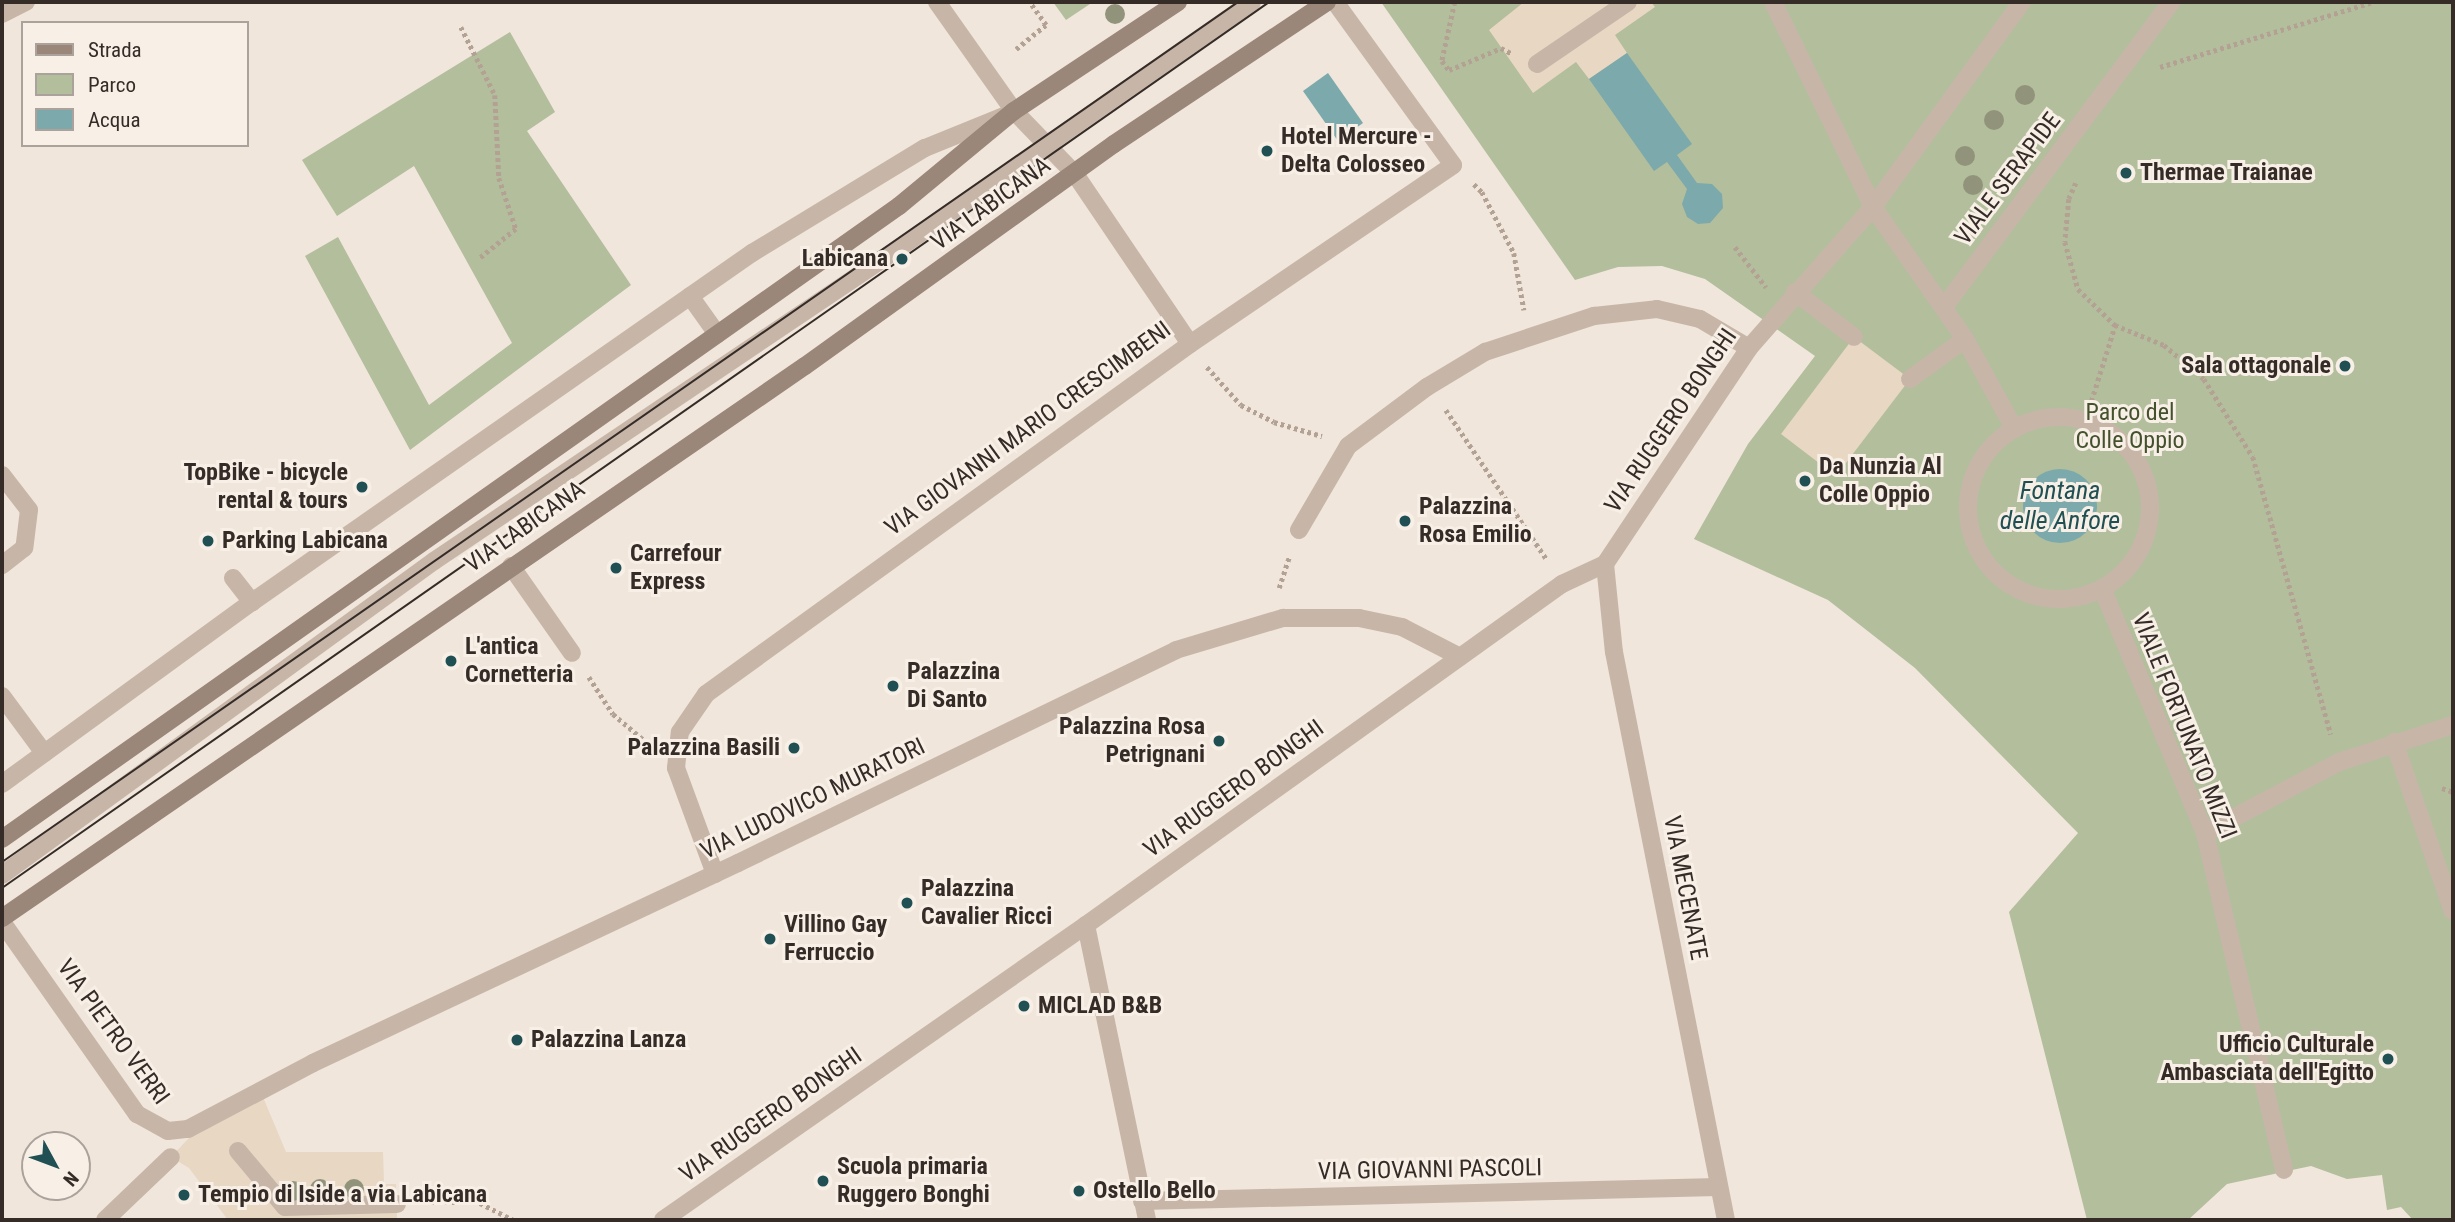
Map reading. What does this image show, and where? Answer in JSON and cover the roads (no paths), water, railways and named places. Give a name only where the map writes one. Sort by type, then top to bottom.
[{"type":"main road","name":"VIA LABICANA","points":[[2,839],[926,186],[1014,111],[1178,2]]},
{"type":"main road","name":"VIA LABICANA","points":[[2,920],[1075,174],[1327,2]]},
{"type":"street","points":[[2,14],[26,2]]},
{"type":"street","points":[[937,2],[1014,111]]},
{"type":"street","name":"VIA LABICANA","points":[[2,875],[434,561],[1252,2]]},
{"type":"street","name":"VIA GIOVANNI MARIO CRESCIMBENI","points":[[715,874],[677,768],[680,732],[706,694],[1190,344],[1452,165],[1335,2]]},
{"type":"street","points":[[1537,64],[1628,2]]},
{"type":"street","points":[[1773,2],[1873,207],[1944,307],[2014,428]]},
{"type":"street","name":"VIA RUGGERO BONGHI","points":[[663,1220],[1086,925],[1562,584],[1605,564],[1763,329],[1873,207],[2022,2]]},
{"type":"street","name":"VIALE SERAPIDE","points":[[1944,307],[2171,2]]},
{"type":"street","name":"VIA LABICANA","points":[[2,784],[252,602],[690,296],[925,148],[1014,111],[1075,174]]},
{"type":"street","name":"VIA LABICANA","points":[[995,171],[1045,142]]},
{"type":"street","points":[[1075,174],[1190,344]]},
{"type":"street","points":[[1795,292],[1854,337]]},
{"type":"street","points":[[690,296],[717,334]]},
{"type":"street","points":[[1299,530],[1348,446],[1427,387],[1485,352],[1594,316],[1657,310],[1700,319],[1749,348]]},
{"type":"street","points":[[1910,379],[1965,340]]},
{"type":"street","points":[[2037,419],[2085,421],[2109,432],[2129,449],[2143,472],[2150,498],[2148,525],[2140,550],[2123,572],[2102,588],[2072,598],[2041,598],[2011,586],[1987,565],[1972,538],[1967,507],[1973,475],[1990,448],[2014,428],[2037,419]]},
{"type":"street","points":[[2,475],[29,510],[24,548],[2,565]]},
{"type":"street","name":"VIA MECENATE","points":[[1605,564],[1614,652],[1726,1220]]},
{"type":"street","points":[[511,566],[572,653]]},
{"type":"street","points":[[233,578],[252,602]]},
{"type":"street","name":"VIALE FORTUNATO MIZZI","points":[[2102,588],[2205,833],[2284,1170]]},
{"type":"street","name":"VIA LUDOVICO MURATORI","points":[[205,1121],[313,1063],[715,874],[1146,663],[1283,618],[1359,618],[1402,627],[1460,657]]},
{"type":"street","points":[[2,696],[44,753]]},
{"type":"street","points":[[2205,833],[2339,762],[2453,725]]},
{"type":"street","points":[[2394,742],[2453,911]]},
{"type":"street","name":"VIA PIETRO VERRI","points":[[2,920],[136,1114],[168,1131],[205,1121]]},
{"type":"street","points":[[1086,925],[1147,1220]]},
{"type":"street","points":[[238,1151],[285,1207],[397,1204]]},
{"type":"street","points":[[105,1220],[172,1157]]},
{"type":"street","name":"VIA GIOVANNI PASCOLI","points":[[1142,1201],[1718,1187]]},
{"type":"water","points":[[1627,53],[1692,144],[1677,155],[1697,183],[1712,184],[1722,194],[1723,208],[1710,223],[1698,224],[1687,217],[1682,204],[1687,189],[1667,162],[1654,171],[1589,79]]},
{"type":"water","points":[[1328,73],[1363,123],[1338,141],[1303,91]]},
{"type":"water","name":"Fontana delle Anfore","points":[[2060,469],[2081,475],[2091,485],[2097,506],[2091,527],[2081,537],[2060,543],[2039,537],[2029,527],[2023,506],[2029,485],[2039,475]]},
{"type":"tram line","points":[[2,862],[1238,2]]},
{"type":"tram line","points":[[2,888],[1269,2]]},
{"type":"place","name":"Hotel Mercure - Delta Colosseo","points":[[1267,151]]},
{"type":"place","name":"Thermae Traianae","points":[[2126,173]]},
{"type":"place","name":"Labicana","points":[[902,259]]},
{"type":"place","name":"Sala ottagonale","points":[[2345,366]]},
{"type":"place","name":"Da Nunzia Al Colle Oppio","points":[[1805,481]]},
{"type":"place","name":"TopBike - bicycle rental & tours","points":[[362,487]]},
{"type":"place","name":"Palazzina Rosa Emilio","points":[[1405,521]]},
{"type":"place","name":"Parking Labicana","points":[[208,541]]},
{"type":"place","name":"Carrefour Express","points":[[616,568]]},
{"type":"place","name":"L'antica Cornetteria","points":[[451,661]]},
{"type":"place","name":"Palazzina Di Santo","points":[[893,686]]},
{"type":"place","name":"Palazzina Rosa Petrignani","points":[[1219,741]]},
{"type":"place","name":"Palazzina Basili","points":[[794,748]]},
{"type":"place","name":"Palazzina Cavalier Ricci","points":[[907,903]]},
{"type":"place","name":"Villino Gay Ferruccio","points":[[770,939]]},
{"type":"place","name":"MICLAD B&B","points":[[1024,1006]]},
{"type":"place","name":"Palazzina Lanza","points":[[517,1040]]},
{"type":"place","name":"Ufficio Culturale Ambasciata dell'Egitto","points":[[2388,1059]]},
{"type":"place","name":"Scuola primaria Ruggero Bonghi","points":[[823,1181]]},
{"type":"place","name":"Ostello Bello","points":[[1079,1191]]},
{"type":"place","name":"Tempio di Iside a via Labicana","points":[[184,1195]]},
{"type":"park label","name":"Parco del Colle Oppio","points":[[2130,427]]}]
